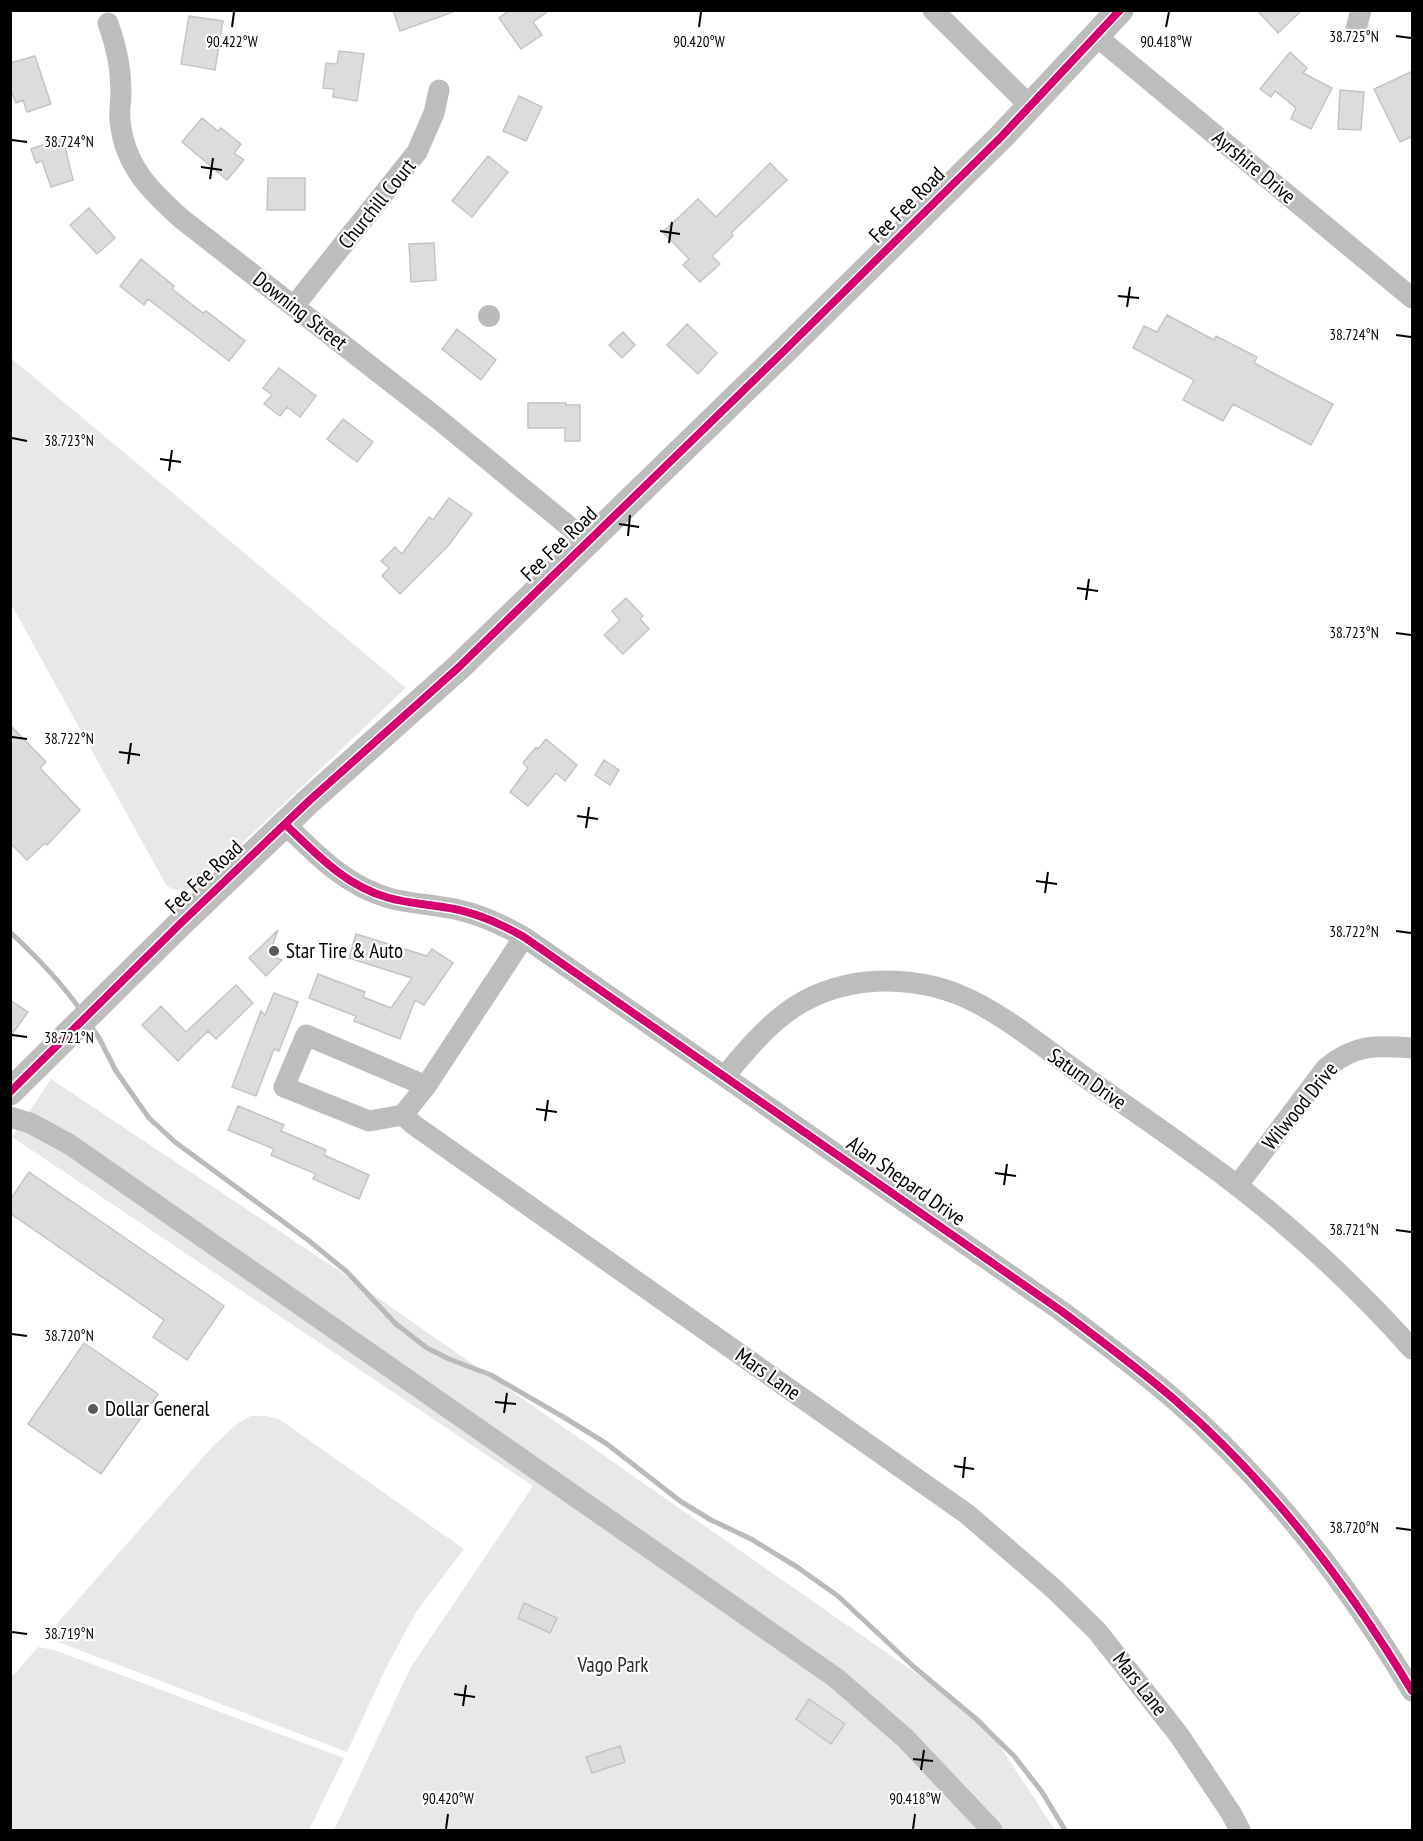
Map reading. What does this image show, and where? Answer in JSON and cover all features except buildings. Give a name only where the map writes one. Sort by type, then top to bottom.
[{"type":"street","points":[[933,10],[1030,106]]},
{"type":"street","name":"Fee Fee Road","points":[[10,1092],[310,800],[459,667],[588,542],[918,219],[1030,106],[1120,10]]},
{"type":"street","name":"Downing Street","points":[[108,23],[114,38],[120,70],[122,135],[138,174],[155,195],[183,220],[537,498],[588,542]]},
{"type":"street","name":"Ayrshire Drive","points":[[1096,36],[1413,298]]},
{"type":"street","name":"Churchill Court","points":[[294,306],[417,152],[434,113],[439,90]]},
{"type":"street","name":"Alan Shepard Drive","points":[[286,825],[331,868],[360,887],[389,898],[475,913],[524,937],[1060,1310],[1127,1360],[1176,1401],[1254,1478],[1312,1544],[1411,1684]]},
{"type":"street","points":[[426,1086],[306,1035],[284,1087],[369,1121],[403,1115],[426,1086],[524,937]]},
{"type":"street","name":"Saturn Drive","points":[[725,1076],[771,1023],[804,1001],[823,992],[868,982],[893,981],[956,993],[1003,1020],[1237,1186],[1328,1263],[1413,1349]]},
{"type":"street","name":"Wilwood Drive","points":[[1237,1186],[1326,1068],[1341,1056],[1371,1046],[1413,1048]]},
{"type":"street","name":"Mars Lane","points":[[403,1115],[414,1125],[967,1514],[1054,1589],[1097,1631],[1179,1735],[1231,1813],[1239,1830]]},
{"type":"street","points":[[10,1117],[30,1123],[69,1144],[836,1678],[905,1738],[992,1830]]},
{"type":"green space","points":[[11,358],[406,688],[197,886],[189,889],[177,890],[166,885],[11,604]]},
{"type":"green space","name":"Vago Park","points":[[51,1079],[338,1270],[983,1720],[1055,1830],[334,1830],[411,1667],[533,1486],[12,1137]]},
{"type":"green space","points":[[251,1416],[279,1419],[464,1549],[416,1612],[387,1666],[347,1752],[45,1637],[213,1446],[238,1423]]},
{"type":"green space","points":[[38,1647],[54,1650],[344,1758],[309,1830],[11,1830],[11,1678]]},
{"type":"shaded area","points":[[489,305],[497,308],[500,316],[497,324],[489,327],[481,324],[478,316],[481,308]]},
{"type":"waterway","points":[[10,932],[48,970],[82,1012]]},
{"type":"waterway","points":[[90,1025],[116,1071],[149,1118],[175,1142],[308,1240],[347,1272],[396,1324],[427,1348],[491,1375],[565,1418],[607,1444],[680,1501],[711,1520],[751,1539],[838,1596],[914,1667],[975,1718],[1014,1756],[1042,1792],[1065,1830]]},
{"type":"cycle path","points":[[10,1092],[180,924],[310,800],[459,667],[783,352],[1002,136],[1120,10]]},
{"type":"cycle path","points":[[286,825],[333,868],[359,886],[396,900],[475,914],[524,937],[1060,1310],[1118,1354],[1210,1432],[1274,1500],[1334,1574],[1412,1691]]},
{"type":"place","name":"Star Tire & Auto","points":[[274,951]]},
{"type":"place","name":"Dollar General","points":[[93,1409]]}]
